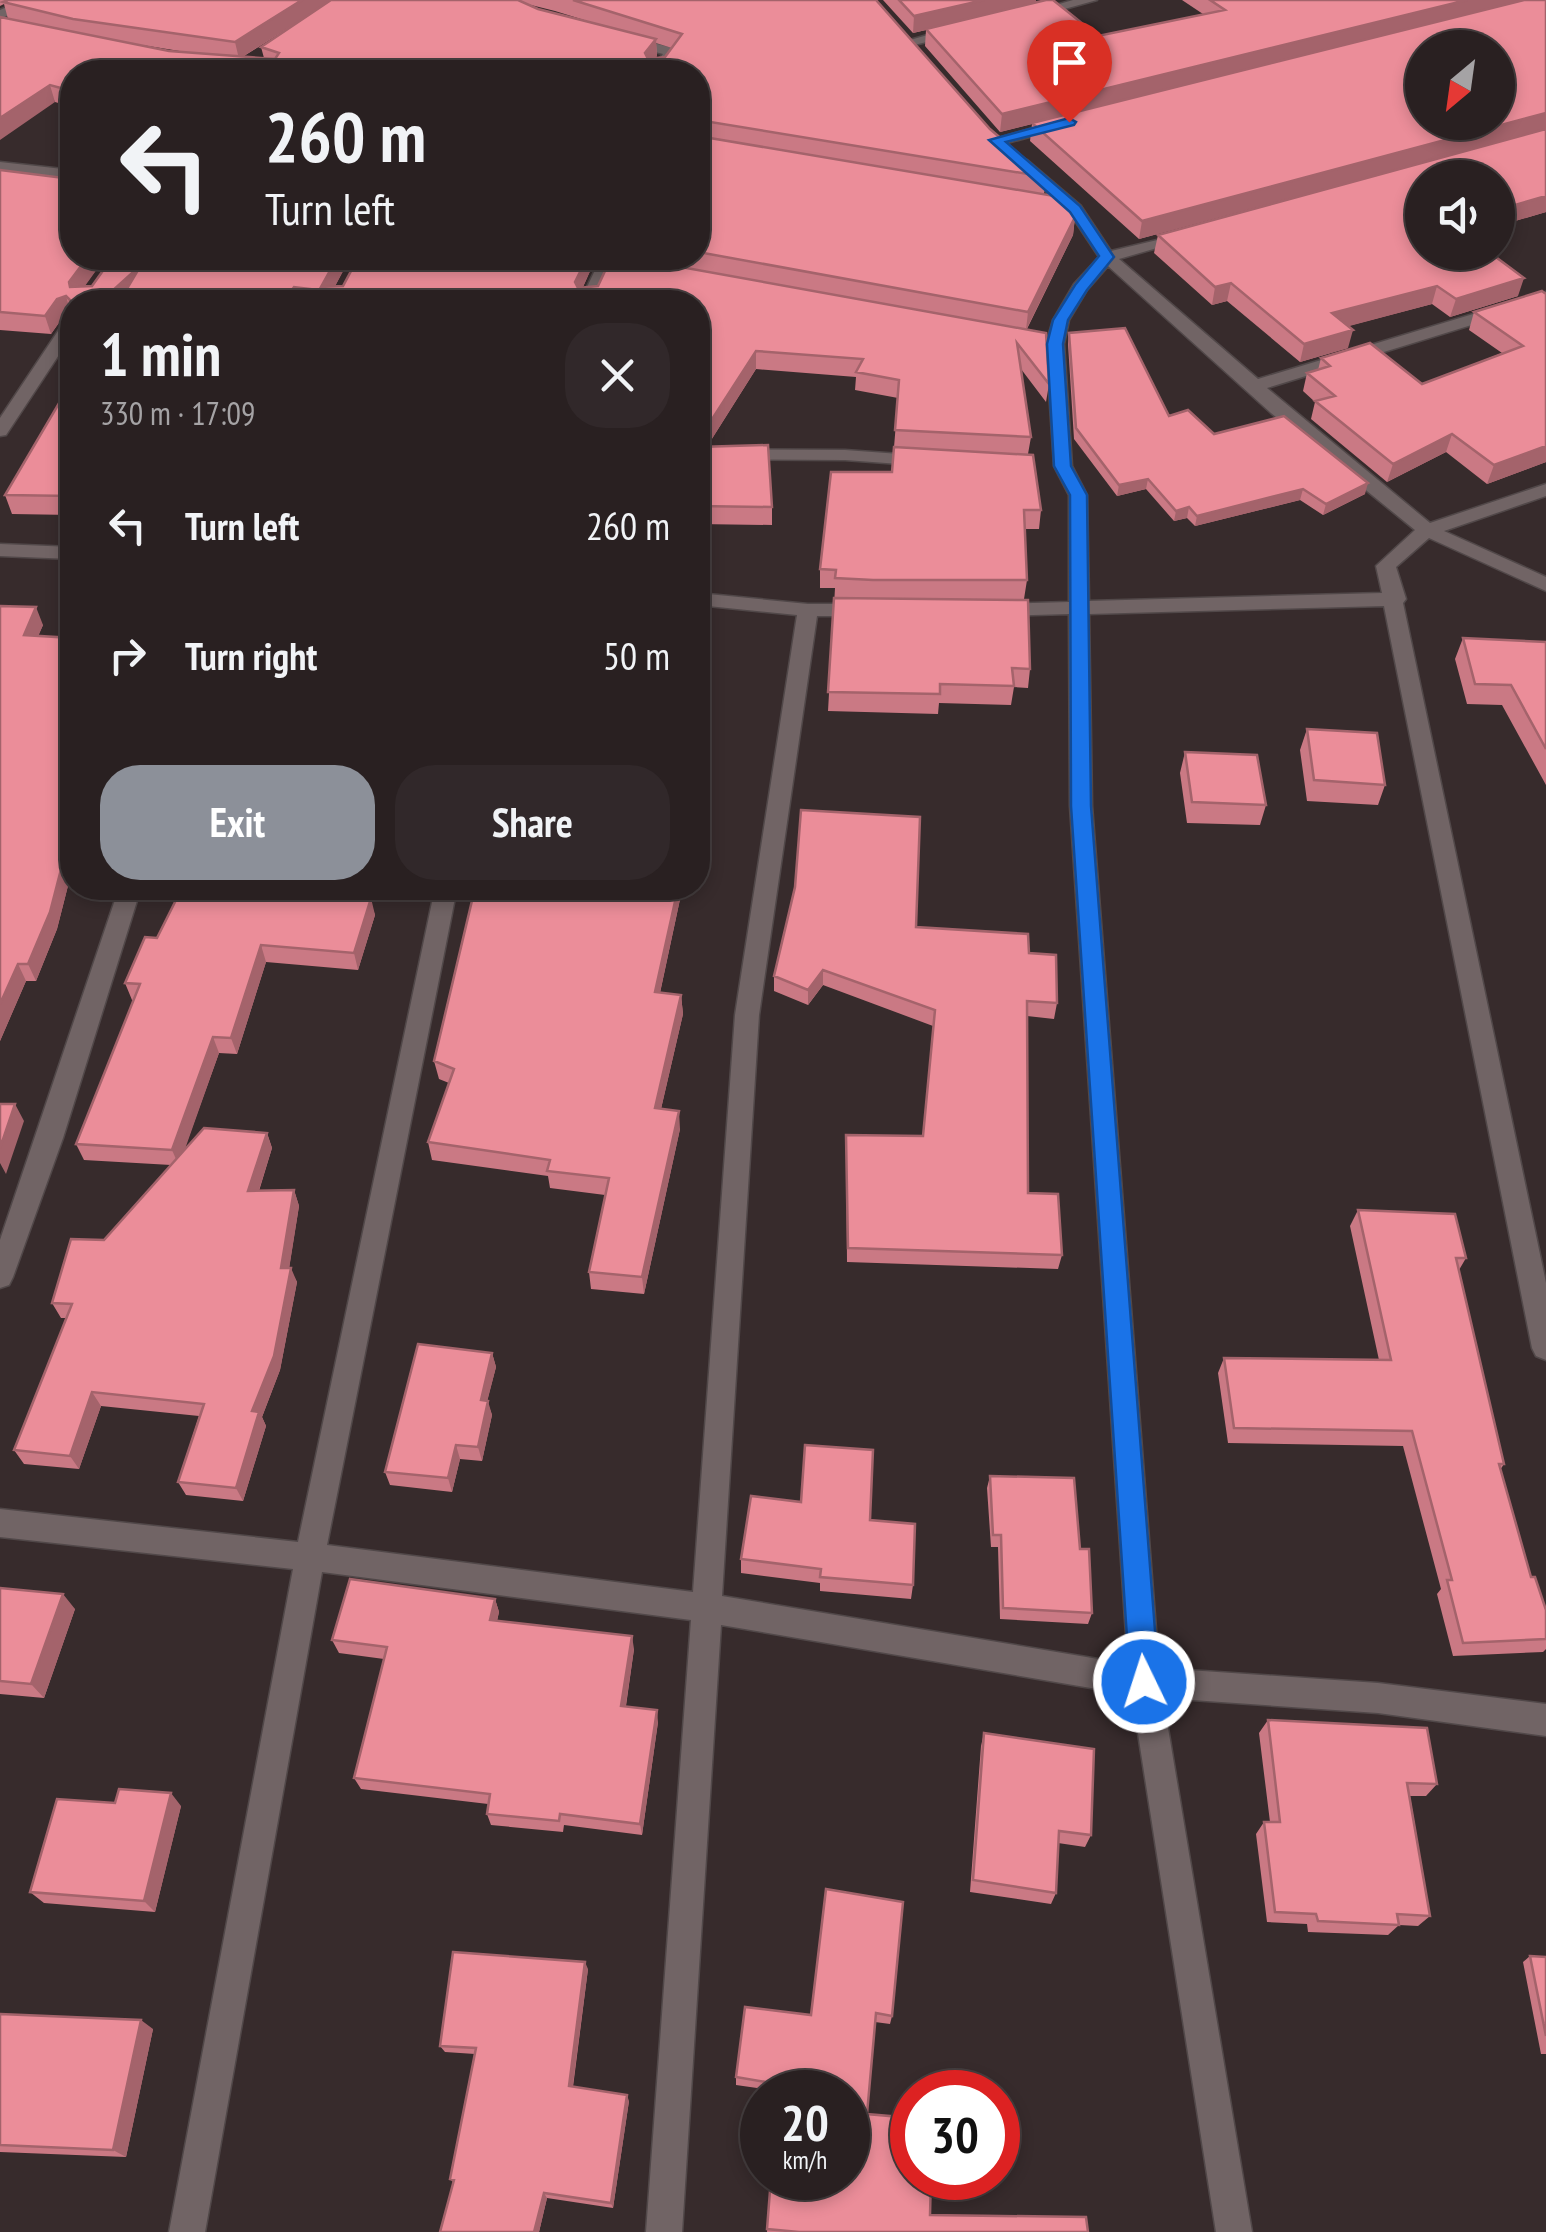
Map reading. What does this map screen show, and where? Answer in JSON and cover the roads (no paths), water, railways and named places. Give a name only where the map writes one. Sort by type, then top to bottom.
[{"type":"street","points":[[0,15],[34,0]]},
{"type":"street","points":[[1018,17],[1090,0]]},
{"type":"street","points":[[0,24],[19,30]]},
{"type":"street","points":[[897,28],[916,49],[982,25]]},
{"type":"street","points":[[608,36],[672,52],[666,60]]},
{"type":"street","points":[[1072,122],[990,134],[1075,210],[1107,257],[1277,409],[1427,530],[1546,585]]},
{"type":"street","points":[[0,166],[60,174]]},
{"type":"street","points":[[1037,203],[1075,210]]},
{"type":"street","points":[[1202,230],[1107,257],[1080,288],[1045,342],[1055,466],[1078,495],[1081,806],[1144,1682],[1234,2232]]},
{"type":"street","points":[[653,270],[665,272]]},
{"type":"street","points":[[1255,386],[1546,297]]},
{"type":"street","points":[[0,431],[60,341]]},
{"type":"street","points":[[710,454],[845,455],[954,463]]},
{"type":"street","points":[[1546,490],[1427,530],[1386,566],[1396,599],[1546,1348]]},
{"type":"street","points":[[1,552],[60,554]]},
{"type":"street","points":[[982,610],[1396,599]]},
{"type":"street","points":[[710,600],[808,610],[886,610]]},
{"type":"street","points":[[664,2232],[747,1015],[808,610]]},
{"type":"street","points":[[0,1277],[50,1138],[126,900]]},
{"type":"street","points":[[187,2232],[310,1557],[444,900]]},
{"type":"street","points":[[0,1522],[706,1608],[1144,1682],[1378,1698],[1546,1720]]}]
